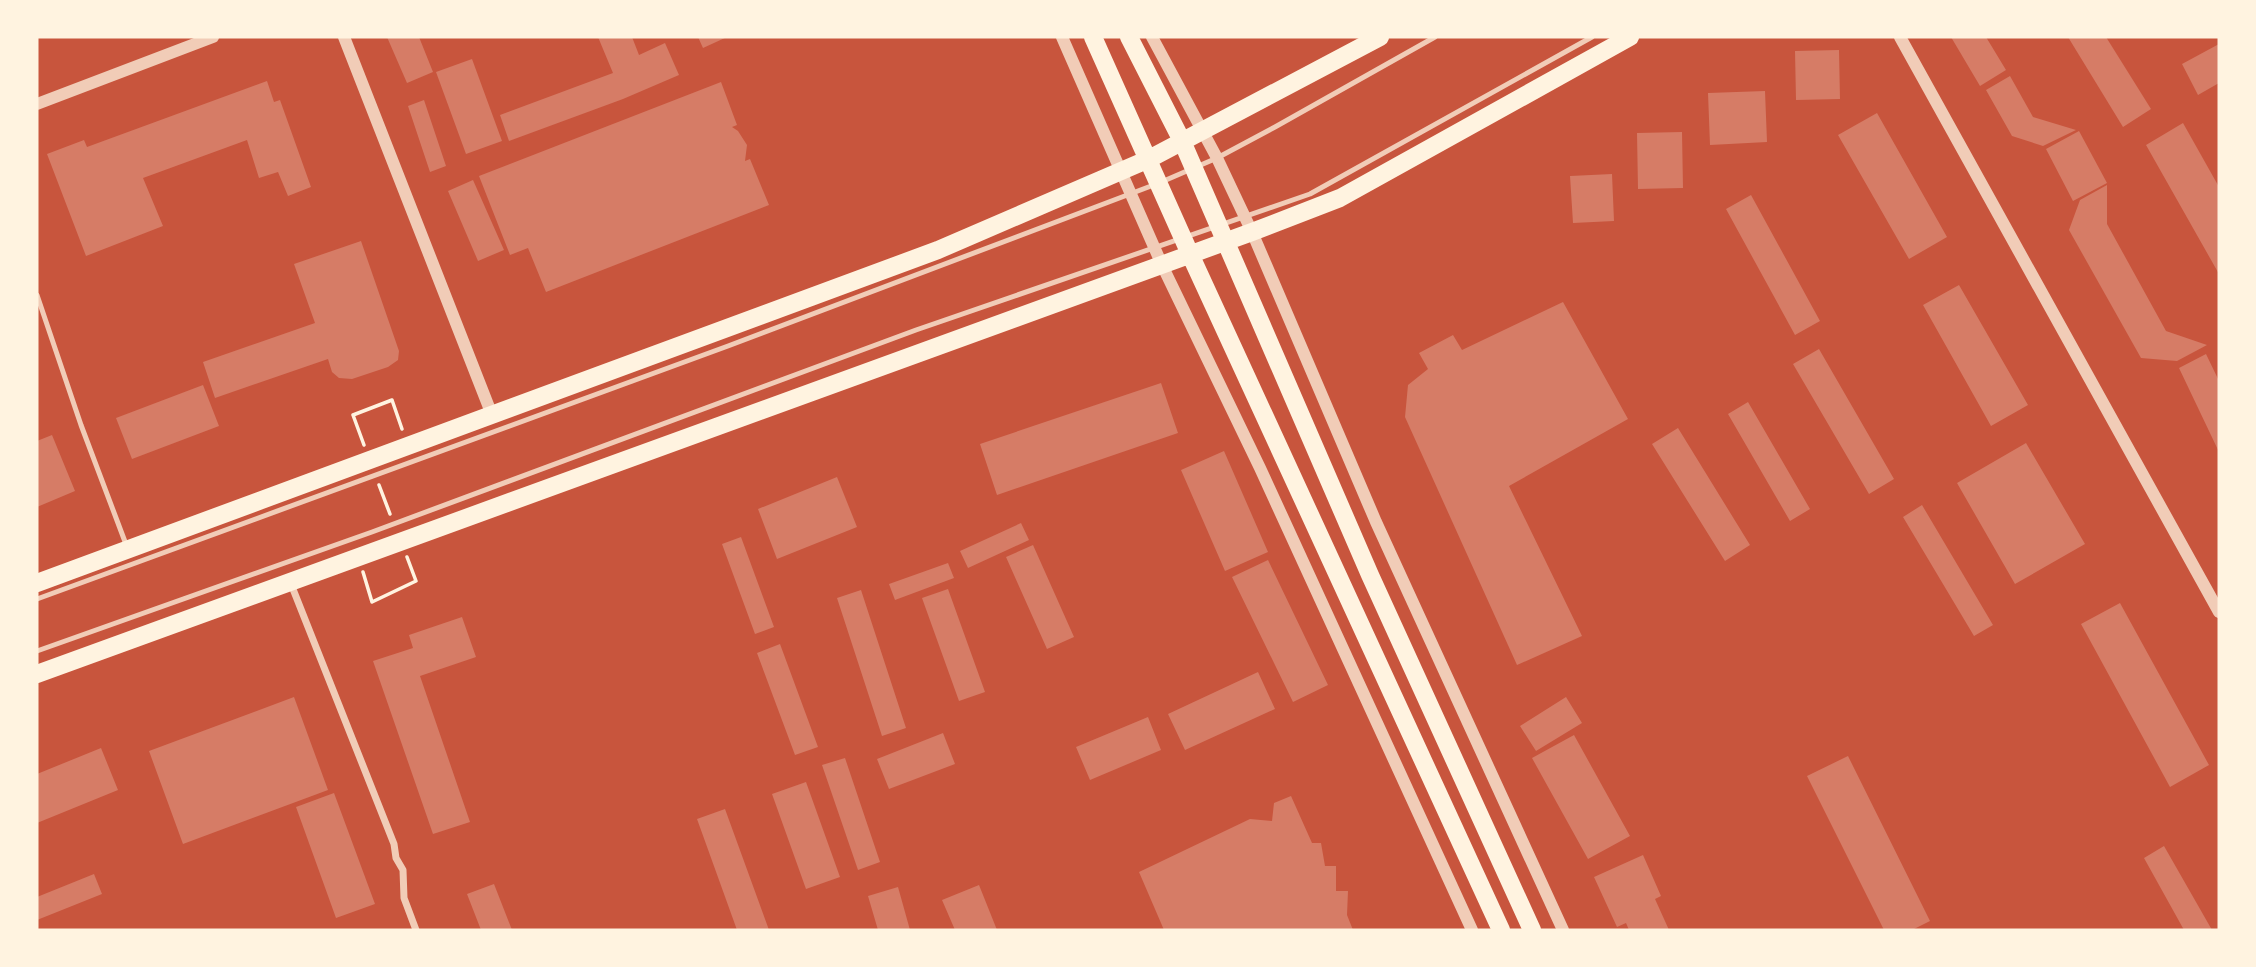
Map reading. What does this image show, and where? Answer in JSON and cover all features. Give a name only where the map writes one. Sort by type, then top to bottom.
[{"type":"main road","points":[[1093,37],[1501,930]]},
{"type":"main road","points":[[1129,37],[1182,141],[1370,575],[1532,930]]},
{"type":"main road","points":[[37,583],[937,250],[1149,159],[1380,37]]},
{"type":"main road","points":[[37,674],[1226,242],[1248,224],[1340,198],[1630,37]]},
{"type":"street","points":[[37,104],[213,37]]},
{"type":"street","points":[[344,37],[492,415]]},
{"type":"street","points":[[1062,37],[1119,172],[1260,468],[1472,930]]},
{"type":"street","points":[[1152,37],[1217,158],[1248,224],[1376,522],[1563,930]]},
{"type":"street","points":[[1900,37],[2219,612]]},
{"type":"street","points":[[290,582],[394,844],[396,858],[403,870],[404,898],[416,930]]},
{"type":"lane","points":[[37,599],[728,346],[1159,183],[1193,166],[1217,158],[1435,37]]},
{"type":"lane","points":[[37,651],[360,536],[916,330],[1184,236],[1219,225],[1248,224],[1310,194],[1592,37]]},
{"type":"lane","points":[[37,295],[81,425],[128,550]]},
{"type":"path","points":[[368,453],[353,415],[392,400],[408,446]]},
{"type":"path","points":[[377,479],[391,517]]},
{"type":"path","points":[[358,557],[372,601],[416,581],[406,555]]},
{"type":"building","points":[[387,37],[419,37],[433,72],[407,83]]},
{"type":"building","points":[[598,37],[632,37],[639,55],[665,43],[679,75],[623,99],[509,141],[500,115],[613,73]]},
{"type":"building","points":[[698,37],[727,37],[703,48]]},
{"type":"building","points":[[1951,37],[1986,37],[2006,70],[1980,86]]},
{"type":"building","points":[[2068,37],[2106,37],[2151,109],[2123,127]]},
{"type":"building","points":[[2219,44],[2219,83],[2198,95],[2182,64]]},
{"type":"building","points":[[1839,50],[1840,99],[1796,100],[1795,51]]},
{"type":"building","points":[[472,59],[502,141],[466,154],[436,72]]},
{"type":"building","points":[[2010,76],[2033,117],[2076,130],[2043,146],[2012,136],[1986,90]]},
{"type":"building","points":[[267,81],[274,102],[280,100],[311,187],[288,196],[278,172],[259,178],[247,140],[143,178],[163,226],[86,256],[47,154],[84,140],[87,147]]},
{"type":"building","points":[[721,82],[737,125],[732,127],[747,145],[745,161],[750,159],[769,205],[546,292],[528,248],[510,255],[479,176]]},
{"type":"building","points":[[1765,91],[1767,142],[1710,145],[1708,93]]},
{"type":"building","points":[[424,100],[446,166],[430,172],[408,106]]},
{"type":"building","points":[[1877,113],[1947,237],[1909,259],[1838,135]]},
{"type":"building","points":[[2183,123],[2219,187],[2219,274],[2146,145]]},
{"type":"building","points":[[2079,131],[2107,183],[2073,201],[2046,149]]},
{"type":"building","points":[[1682,132],[1683,188],[1638,189],[1637,133]]},
{"type":"building","points":[[1612,174],[1614,221],[1573,223],[1570,176]]},
{"type":"building","points":[[473,180],[504,250],[478,261],[448,191]]},
{"type":"building","points":[[2107,185],[2107,224],[2166,331],[2207,345],[2177,361],[2141,358],[2069,230],[2080,200]]},
{"type":"building","points":[[1751,195],[1820,321],[1795,335],[1726,209]]},
{"type":"building","points":[[361,241],[399,351],[398,360],[388,367],[352,379],[339,378],[332,372],[328,359],[215,398],[203,362],[315,323],[294,264]]},
{"type":"building","points":[[1959,285],[2028,405],[1991,426],[1923,305]]},
{"type":"building","points":[[1563,302],[1628,419],[1509,486],[1582,636],[1517,665],[1405,417],[1408,385],[1428,369],[1419,353],[1453,335],[1462,350]]},
{"type":"building","points":[[1819,349],[1894,479],[1869,494],[1793,364]]},
{"type":"building","points":[[2206,354],[2219,381],[2219,452],[2179,368]]},
{"type":"building","points":[[1161,383],[1178,433],[997,495],[980,444]]},
{"type":"building","points":[[203,385],[219,426],[132,459],[116,418]]},
{"type":"building","points":[[1748,402],[1810,509],[1790,521],[1728,414]]},
{"type":"building","points":[[1678,428],[1750,545],[1725,561],[1652,444]]},
{"type":"building","points":[[52,435],[75,491],[37,507],[37,441]]},
{"type":"building","points":[[2026,443],[2085,544],[2015,584],[1957,483]]},
{"type":"building","points":[[1224,451],[1268,552],[1225,571],[1181,470]]},
{"type":"building","points":[[837,477],[857,527],[777,559],[758,509]]},
{"type":"building","points":[[1922,505],[1993,625],[1974,636],[1903,517]]},
{"type":"building","points":[[1021,523],[1029,540],[968,568],[960,551]]},
{"type":"building","points":[[741,537],[774,627],[755,634],[722,544]]},
{"type":"building","points":[[1033,545],[1074,637],[1047,649],[1006,557]]},
{"type":"building","points":[[1268,560],[1328,685],[1293,702],[1232,577]]},
{"type":"building","points":[[948,563],[954,578],[895,600],[889,584]]},
{"type":"building","points":[[948,589],[985,692],[959,701],[922,598]]},
{"type":"building","points":[[861,590],[906,728],[882,736],[837,598]]},
{"type":"building","points":[[2120,603],[2209,765],[2170,787],[2081,624]]},
{"type":"building","points":[[462,617],[476,657],[420,676],[470,822],[433,834],[373,661],[413,648],[409,635]]},
{"type":"building","points":[[780,644],[818,747],[795,755],[757,653]]},
{"type":"building","points":[[1258,672],[1275,709],[1185,750],[1168,714]]},
{"type":"building","points":[[294,697],[328,790],[183,844],[149,751]]},
{"type":"building","points":[[1566,697],[1582,723],[1536,751],[1520,726]]},
{"type":"building","points":[[1148,717],[1161,750],[1090,780],[1076,747]]},
{"type":"building","points":[[943,733],[955,764],[889,789],[877,759]]},
{"type":"building","points":[[1574,735],[1630,836],[1588,859],[1532,758]]},
{"type":"building","points":[[101,748],[118,790],[37,823],[37,774]]},
{"type":"building","points":[[1848,756],[1930,921],[1912,930],[1884,930],[1807,776]]},
{"type":"building","points":[[845,758],[880,862],[858,870],[822,765]]},
{"type":"building","points":[[806,782],[840,877],[806,889],[772,794]]},
{"type":"building","points":[[334,793],[375,904],[336,918],[296,807]]},
{"type":"building","points":[[1291,796],[1312,843],[1321,843],[1325,866],[1336,866],[1336,891],[1348,891],[1347,915],[1353,930],[1164,930],[1139,872],[1250,819],[1272,821],[1274,803]]},
{"type":"building","points":[[725,809],[769,930],[737,930],[697,819]]},
{"type":"building","points":[[2164,846],[2212,930],[2184,930],[2144,858]]},
{"type":"building","points":[[1643,855],[1661,896],[1655,899],[1669,930],[1629,930],[1626,923],[1617,927],[1594,877]]},
{"type":"building","points":[[94,874],[102,894],[37,920],[37,897]]},
{"type":"building","points":[[494,884],[512,930],[481,930],[467,894]]},
{"type":"building","points":[[979,885],[997,930],[955,930],[942,900]]},
{"type":"building","points":[[898,887],[910,930],[878,930],[868,896]]}]
